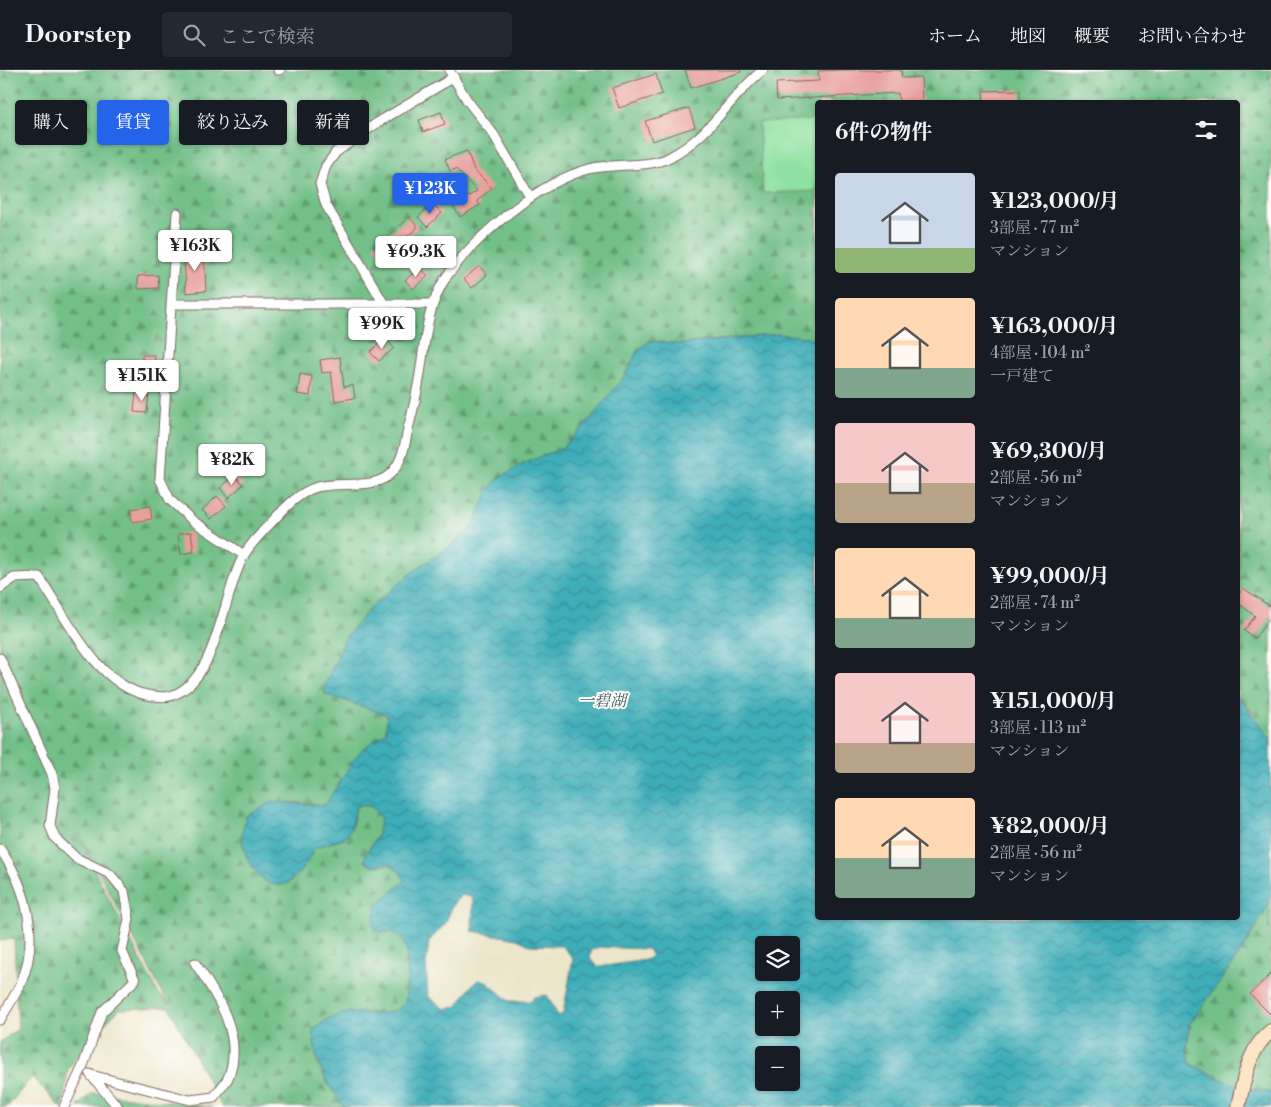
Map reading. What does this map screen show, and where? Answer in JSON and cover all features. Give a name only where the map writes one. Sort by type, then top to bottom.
[{"type":"street","points":[[0,588],[14,578],[39,577],[90,656],[115,679],[137,693],[163,697],[172,696],[187,687],[205,664],[244,556],[283,510],[302,494],[318,487],[380,481],[392,473],[402,456],[417,392],[432,304],[448,274],[501,220],[520,203],[530,197],[589,169],[664,160],[690,145],[705,133],[752,79],[763,70]]},
{"type":"street","points":[[384,304],[326,205],[320,184],[326,166],[336,152],[451,73],[467,100],[494,135],[530,197]]},
{"type":"street","points":[[177,213],[160,478],[170,500],[193,521],[244,556]]},
{"type":"street","points":[[171,304],[432,304]]},
{"type":"street","points":[[0,658],[52,774],[55,788],[50,826],[55,838],[76,858],[110,874],[124,891],[129,919],[122,951],[135,980],[102,1012],[83,1066],[64,1107]]},
{"type":"street","points":[[0,849],[26,898],[31,941],[21,982],[0,1020]]},
{"type":"street","points":[[91,1075],[190,1100],[214,1097],[228,1078],[233,1057],[228,1024],[220,1000],[196,963]]},
{"type":"street","points":[[1238,1107],[1248,1062],[1265,1035],[1271,1031]]},
{"type":"street","points":[[83,1066],[118,1107]]},
{"type":"green space","points":[[0,70],[1271,70],[1271,747],[1258,719],[1240,697],[1240,100],[815,100],[815,341],[807,337],[727,339],[682,344],[650,341],[638,350],[624,377],[585,426],[575,435],[577,436],[573,437],[562,448],[523,464],[489,489],[477,518],[470,529],[450,547],[419,567],[371,607],[342,648],[325,694],[388,715],[386,732],[364,748],[325,805],[290,802],[271,884],[288,883],[303,868],[315,848],[345,838],[351,829],[356,807],[360,805],[371,806],[381,818],[377,838],[366,852],[371,866],[390,864],[406,880],[377,904],[380,932],[394,933],[406,945],[408,974],[406,1004],[390,1013],[347,1013],[327,1019],[320,1035],[316,1052],[318,1065],[326,1081],[344,1107],[222,1107],[169,1007],[120,1009],[95,1033],[68,1069],[63,1107],[60,1107],[32,1077],[7,1107],[0,1107],[0,1042],[18,1029],[14,939],[0,941]],"holes":[[[81,839],[168,1004],[157,991],[97,875]]]},
{"type":"green space","points":[[815,120],[815,191],[763,193],[759,123]]},
{"type":"green space","points":[[1271,893],[1270,1093],[1227,1082],[1191,1064],[1187,1050],[1189,1025],[1243,949],[1266,908]]},
{"type":"green space","points":[[92,1093],[212,1107],[77,1107]]},
{"type":"water","name":"一碧湖","points":[[778,334],[807,337],[815,341],[815,920],[1240,920],[1240,698],[1270,739],[1271,893],[1267,908],[1243,949],[1189,1025],[1187,1050],[1191,1064],[1227,1082],[1270,1093],[1271,1091],[1271,1107],[344,1107],[326,1080],[318,1061],[313,1029],[334,1016],[349,1013],[386,1013],[405,1004],[408,965],[405,945],[401,938],[394,933],[374,930],[374,920],[378,906],[405,880],[401,873],[390,864],[371,866],[364,861],[366,853],[377,838],[381,818],[371,806],[360,805],[356,807],[348,835],[341,840],[315,848],[297,875],[289,882],[280,885],[271,884],[263,879],[250,863],[243,844],[242,833],[246,816],[272,802],[325,805],[356,757],[364,748],[386,732],[387,715],[325,694],[325,685],[346,637],[371,607],[419,567],[450,547],[470,529],[477,518],[489,489],[499,478],[523,464],[562,448],[576,436],[624,377],[638,350],[650,341],[682,344]],"holes":[[[462,895],[471,897],[473,901],[472,931],[517,939],[530,945],[562,946],[573,958],[563,1014],[558,1016],[547,995],[534,997],[531,1001],[509,1001],[488,983],[479,980],[472,985],[457,1007],[445,1009],[428,996],[426,965],[429,941],[445,924],[454,903]],[[598,947],[648,949],[652,956],[645,960],[599,967],[590,959],[591,951]]]},
{"type":"building","points":[[685,70],[741,70],[741,72],[691,88]]},
{"type":"building","points":[[901,70],[902,78],[921,77],[922,100],[899,100],[898,93],[777,100],[776,83],[819,81],[818,71]]},
{"type":"building","points":[[656,74],[662,94],[619,108],[612,88]]},
{"type":"building","points":[[1020,90],[1020,100],[984,100],[983,91]]},
{"type":"building","points":[[689,108],[695,127],[652,141],[645,121]]},
{"type":"building","points":[[441,112],[445,124],[423,132],[419,120]]},
{"type":"building","points":[[467,151],[474,170],[492,188],[477,201],[480,205],[460,217],[453,206],[477,191],[456,169],[450,171],[445,159]]},
{"type":"building","points":[[435,173],[440,185],[418,194],[413,182]]},
{"type":"building","points":[[433,204],[442,213],[427,227],[418,217]]},
{"type":"building","points":[[409,217],[418,227],[394,248],[400,252],[392,262],[374,247],[382,237],[384,239]]},
{"type":"building","points":[[204,251],[206,291],[186,293],[184,253]]},
{"type":"building","points":[[479,266],[487,275],[472,288],[464,279]]},
{"type":"building","points":[[420,267],[428,276],[413,289],[405,280]]},
{"type":"building","points":[[158,275],[159,288],[138,289],[138,276]]},
{"type":"building","points":[[385,338],[394,348],[379,361],[370,352]]},
{"type":"building","points":[[142,355],[155,355],[154,375],[142,375]]},
{"type":"building","points":[[340,357],[344,387],[353,385],[355,398],[335,401],[331,372],[322,373],[320,360]]},
{"type":"building","points":[[300,374],[312,376],[310,396],[297,394]]},
{"type":"building","points":[[136,392],[149,393],[147,413],[134,412]]},
{"type":"building","points":[[235,475],[243,485],[228,498],[220,488]]},
{"type":"building","points":[[217,496],[226,506],[211,519],[202,510]]},
{"type":"building","points":[[150,506],[152,519],[132,522],[130,509]]},
{"type":"building","points":[[191,532],[194,552],[181,554],[178,534]]},
{"type":"building","points":[[1243,588],[1271,607],[1271,616],[1255,638],[1244,631],[1255,616],[1240,605],[1240,593]]},
{"type":"building","points":[[1271,974],[1271,1015],[1250,994]]}]
